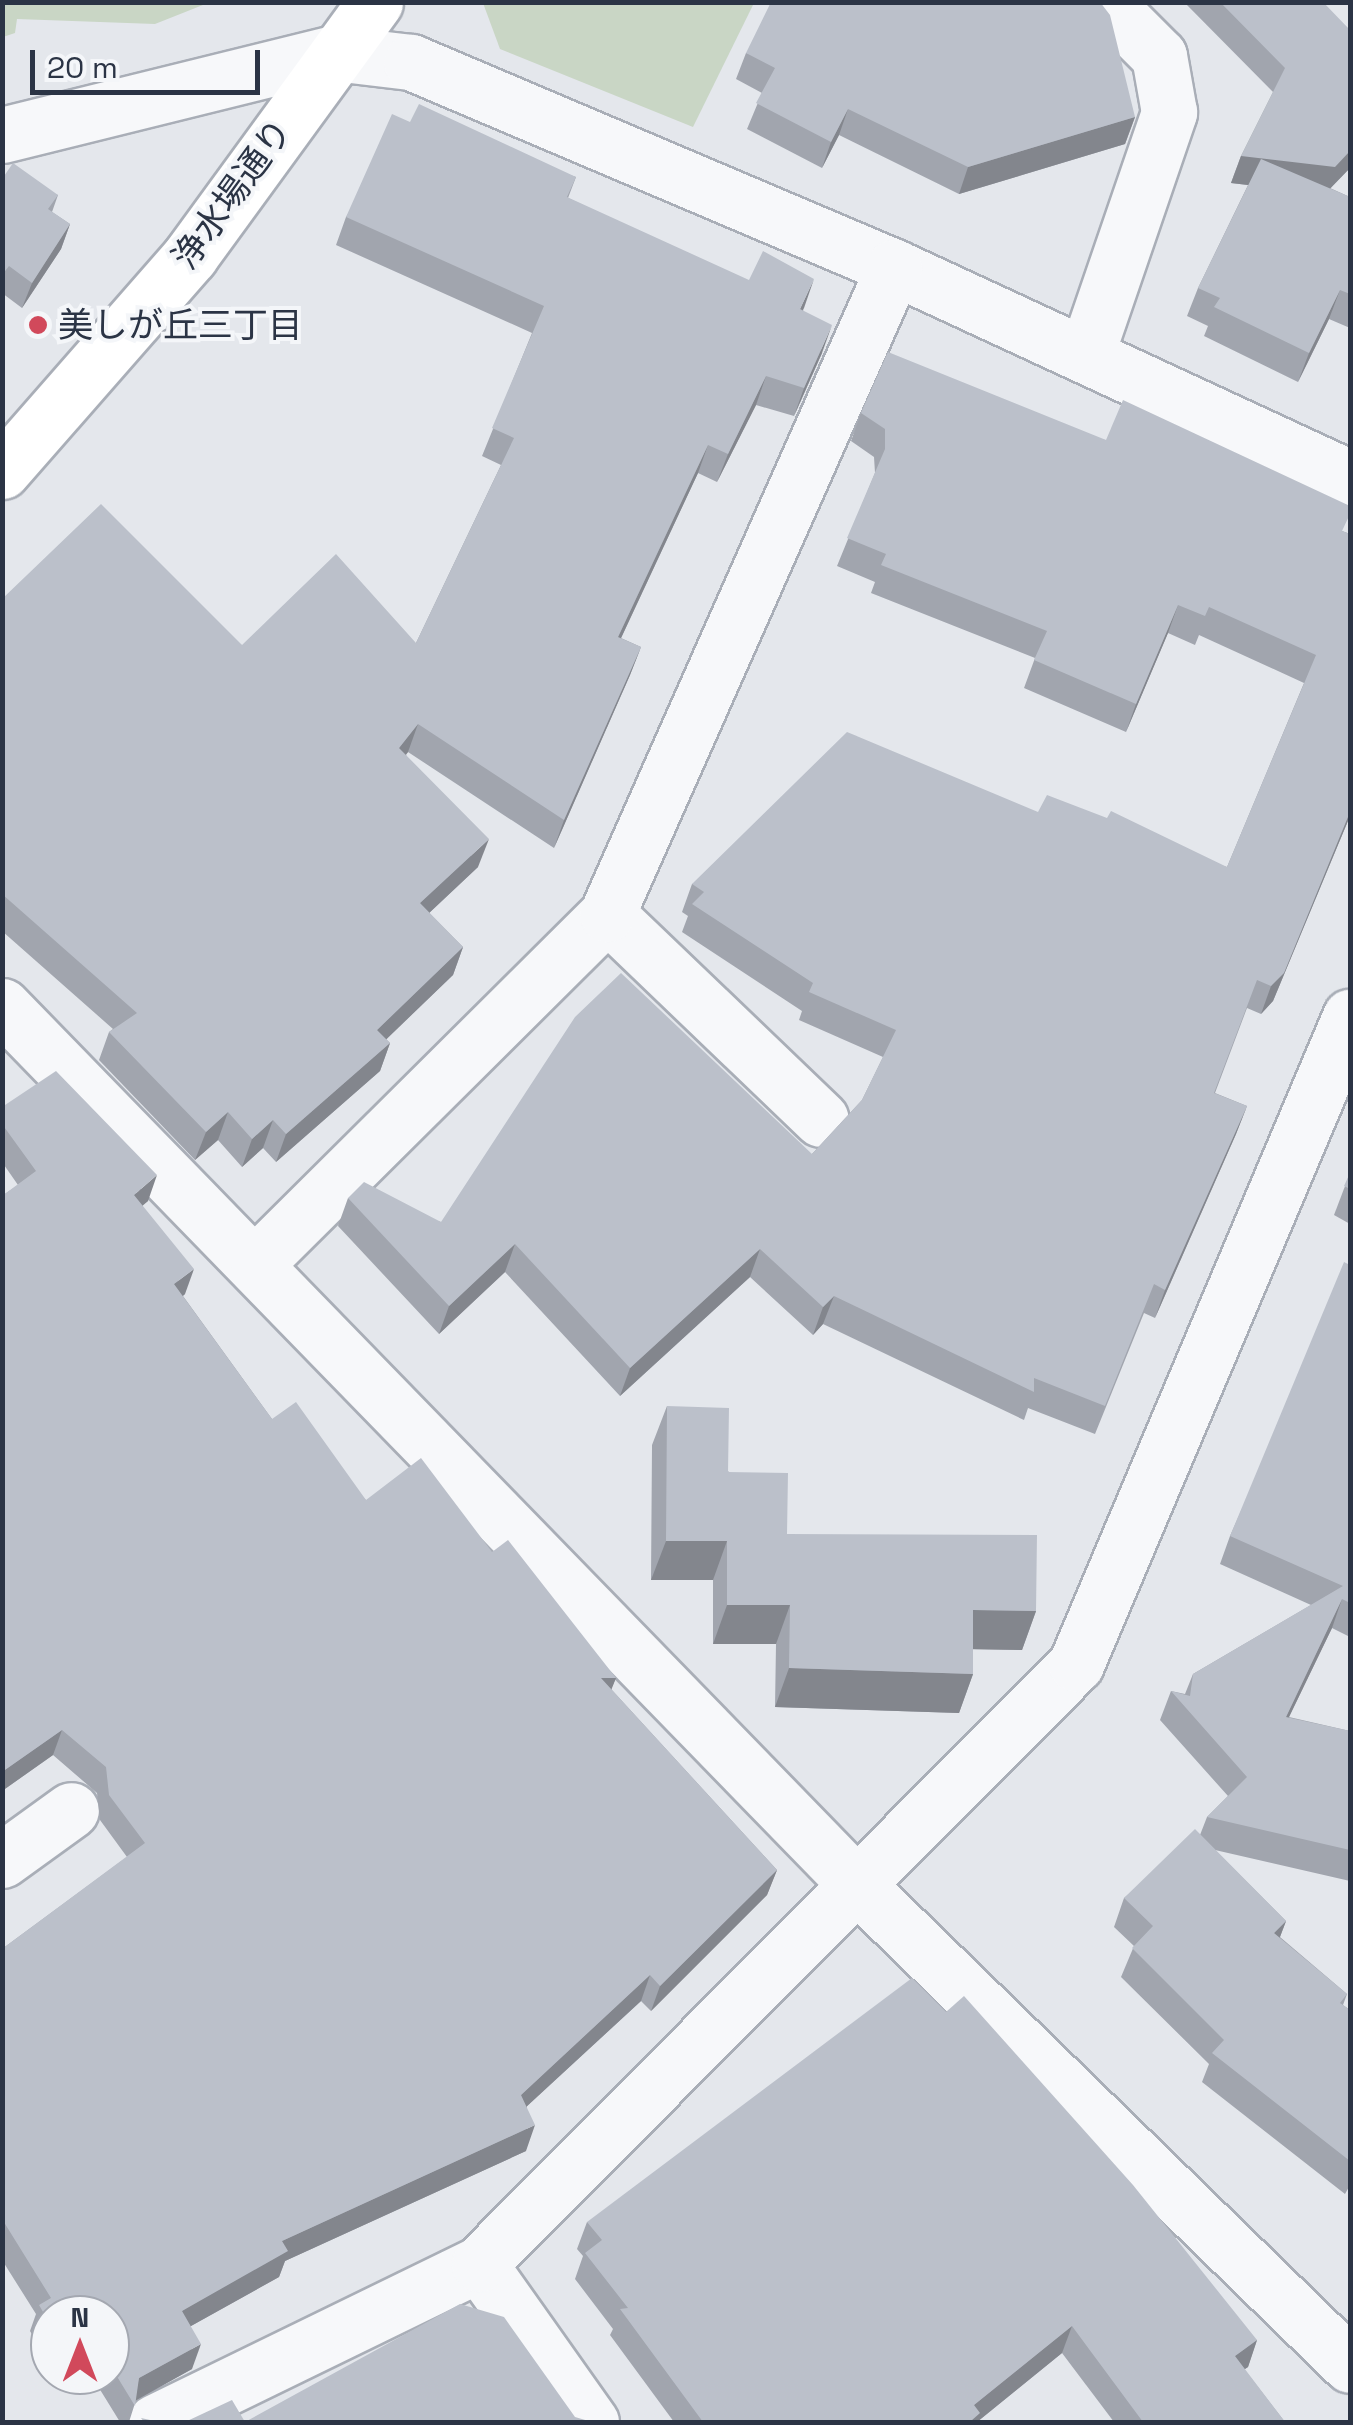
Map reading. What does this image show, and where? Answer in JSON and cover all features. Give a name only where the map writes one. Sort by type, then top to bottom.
[{"type":"main road","name":"浄水場通り","points":[[2,471],[190,256],[334,52],[375,2]]},
{"type":"street","points":[[1086,355],[1170,112],[1159,56],[1106,2]]},
{"type":"street","points":[[2,135],[334,52],[411,62],[894,266],[1350,478]]},
{"type":"street","points":[[258,1261],[608,914],[894,266]]},
{"type":"street","points":[[608,914],[821,1118]]},
{"type":"street","points":[[2,1006],[258,1261],[861,1889],[1350,2366]]},
{"type":"street","points":[[154,2422],[479,2264],[861,1889],[1076,1664],[1350,1017]]},
{"type":"street","points":[[2,1860],[70,1810]]},
{"type":"street","points":[[479,2264],[590,2422]]},
{"type":"green space","points":[[3,2],[208,3],[155,24],[17,19],[15,33],[3,37]]},
{"type":"green space","points":[[483,2],[754,3],[693,127],[500,49]]},
{"type":"building","points":[[771,2],[1100,2],[1110,15],[1135,117],[968,167],[848,109],[831,142],[756,103],[775,68],[746,53]]},
{"type":"building","points":[[1220,2],[1323,2],[1350,30],[1350,151],[1335,167],[1241,156],[1285,68]]},
{"type":"building","points":[[419,104],[576,177],[567,197],[749,280],[763,251],[814,279],[800,309],[832,325],[804,388],[766,376],[728,454],[708,445],[618,637],[641,647],[564,820],[418,724],[399,748],[489,839],[420,903],[463,947],[377,1030],[390,1043],[286,1134],[273,1120],[252,1139],[228,1112],[206,1132],[109,1032],[137,1013],[2,894],[2,599],[101,504],[242,645],[336,554],[416,643],[514,438],[492,428],[544,306],[346,217],[392,114],[410,122]]},
{"type":"building","points":[[1261,159],[1350,197],[1350,294],[1340,290],[1309,353],[1214,307],[1220,298],[1198,288]]},
{"type":"building","points":[[13,163],[58,195],[48,209],[70,224],[32,283],[9,266],[2,275],[2,179]]},
{"type":"building","points":[[888,352],[1106,440],[1123,400],[1350,506],[1342,531],[1350,534],[1350,812],[1284,973],[1271,986],[1257,980],[1214,1093],[1247,1106],[1165,1290],[1154,1284],[1105,1406],[1034,1378],[1034,1392],[834,1296],[823,1307],[760,1249],[630,1368],[515,1244],[449,1306],[348,1198],[364,1182],[441,1222],[575,1017],[621,973],[812,1154],[862,1100],[896,1030],[809,992],[813,983],[692,904],[704,892],[692,884],[847,732],[1038,812],[1047,795],[1107,818],[1111,811],[1227,867],[1316,655],[1209,607],[1205,616],[1178,605],[1136,704],[1034,660],[1047,631],[881,565],[886,554],[847,538],[885,449],[885,429],[861,413]]},
{"type":"building","points":[[56,1071],[157,1175],[134,1195],[194,1269],[174,1284],[272,1419],[296,1402],[366,1500],[421,1458],[492,1552],[508,1540],[616,1678],[601,1678],[777,1870],[660,1986],[650,1975],[521,2095],[535,2125],[282,2241],[288,2251],[182,2311],[201,2344],[139,2378],[135,2406],[128,2395],[130,2295],[49,2295],[2,2219],[2,1949],[145,1843],[109,1795],[106,1767],[62,1730],[2,1772],[2,1196],[36,1171],[2,1124],[2,1107]]},
{"type":"building","points":[[1344,1262],[1350,1265],[1350,1603],[1342,1599],[1286,1717],[1350,1731],[1350,1850],[1207,1817],[1247,1777],[1171,1691],[1190,1696],[1193,1674],[1343,1586],[1230,1536]]},
{"type":"building","points":[[667,1406],[729,1408],[728,1472],[788,1473],[787,1534],[1037,1535],[1036,1611],[973,1610],[973,1674],[789,1668],[790,1605],[727,1605],[727,1541],[666,1541]]},
{"type":"building","points":[[1195,1829],[1286,1921],[1274,1933],[1347,1994],[1340,2003],[1350,2010],[1350,2161],[1212,2053],[1224,2040],[1132,1948],[1153,1926],[1124,1898]]},
{"type":"building","points":[[912,1978],[946,2012],[964,1996],[1133,2185],[1257,2340],[1235,2356],[1285,2422],[1143,2422],[1072,2326],[974,2405],[980,2413],[972,2422],[703,2422],[620,2309],[628,2308],[585,2253],[602,2240],[587,2222]]},
{"type":"building","points":[[460,2304],[504,2317],[575,2417],[592,2422],[245,2422]]},
{"type":"building","points":[[232,2400],[245,2422],[185,2422]]},
{"type":"place","name":"美しが丘三丁目","points":[[38,325]]}]
